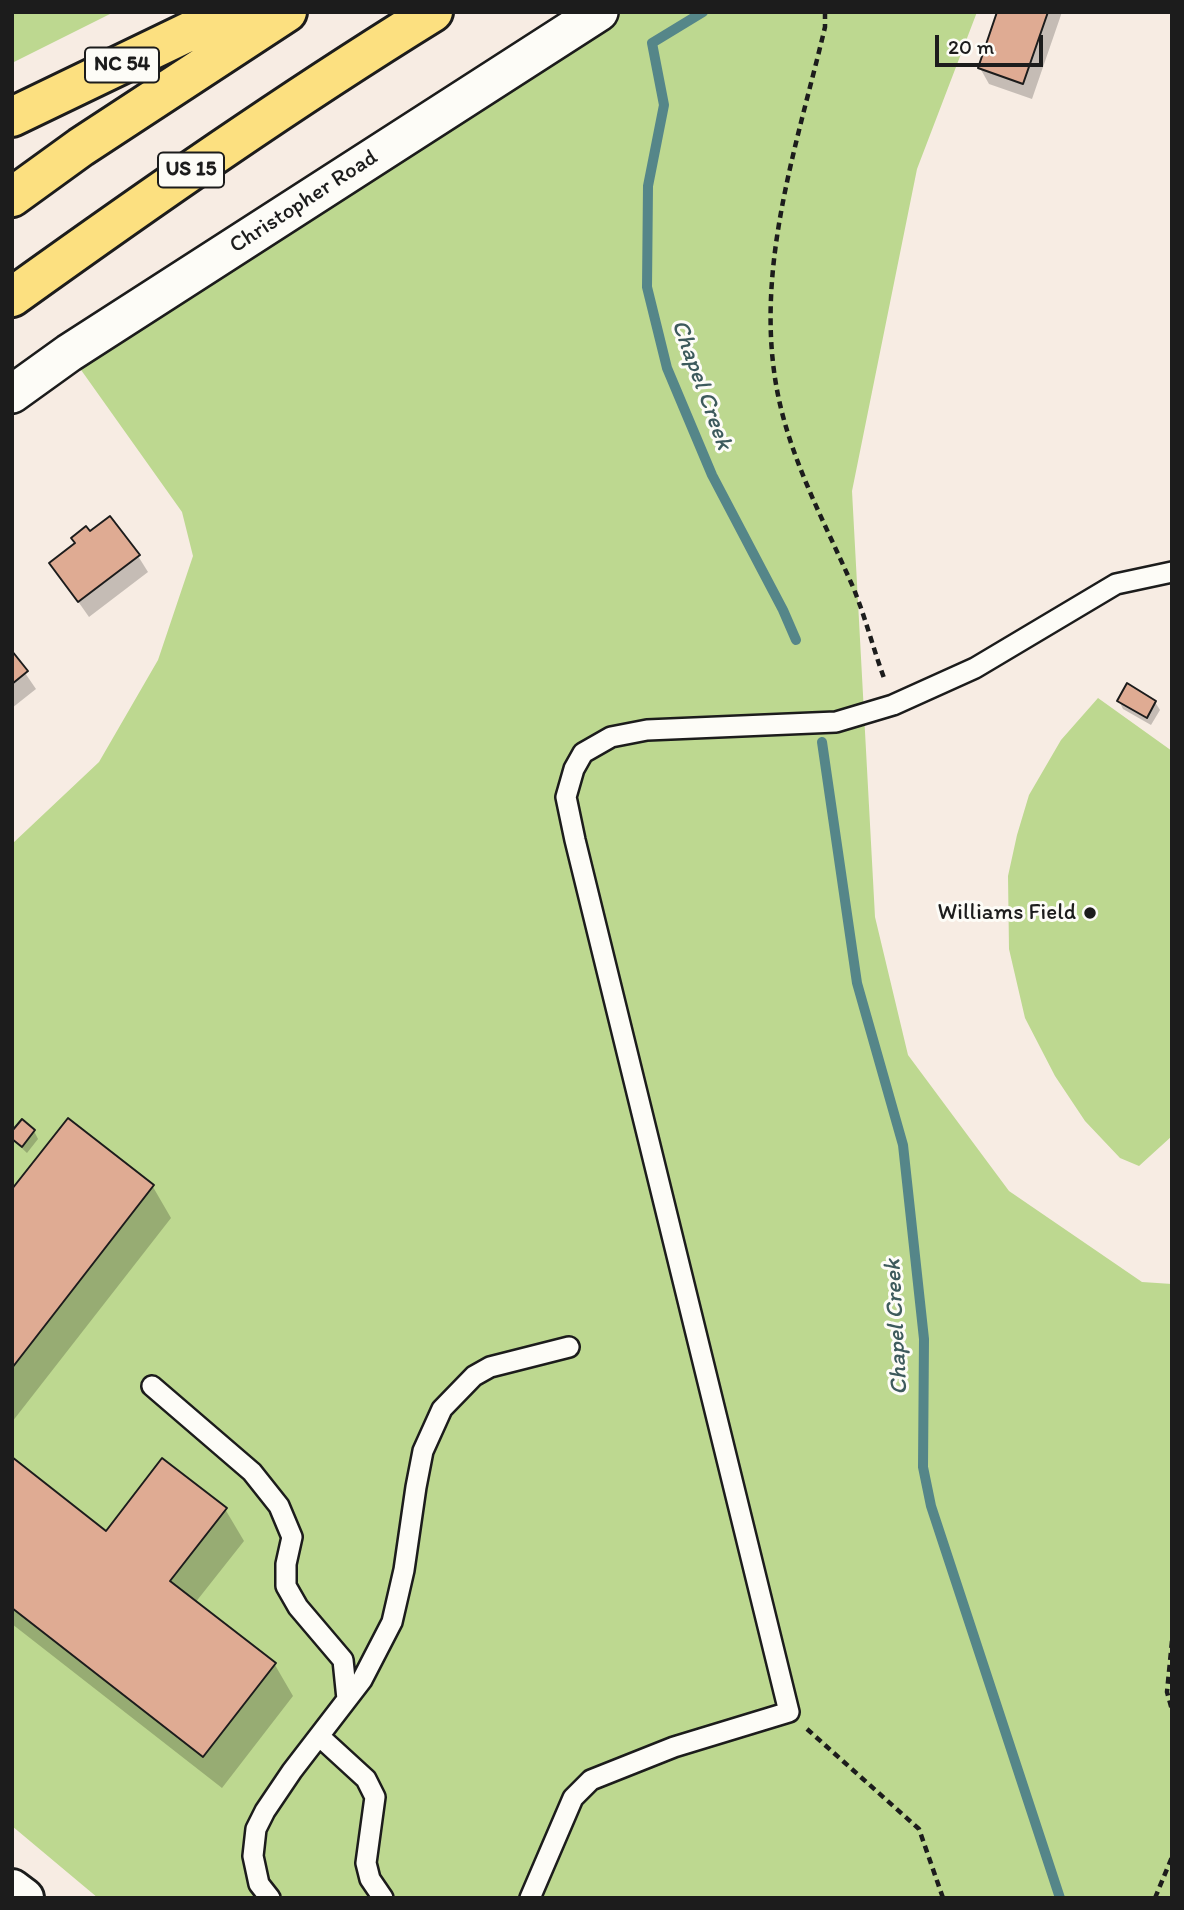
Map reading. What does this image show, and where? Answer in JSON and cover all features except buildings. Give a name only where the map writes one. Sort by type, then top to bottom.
[{"type":"highway","name":"NC 54","points":[[12,117],[230,12]]},
{"type":"highway","points":[[12,197],[81,147],[287,12]]},
{"type":"highway","name":"US 15","points":[[12,297],[174,181],[433,12]]},
{"type":"main road","points":[[12,1889],[24,1898]]},
{"type":"street","name":"Christopher Road","points":[[12,394],[69,353],[599,12]]},
{"type":"lane","points":[[530,1898],[573,1798],[591,1780],[674,1747],[789,1713],[566,797],[575,769],[583,753],[611,737],[647,730],[836,722],[893,705],[975,668],[1116,584],[1172,572]]},
{"type":"lane","points":[[270,1898],[259,1884],[253,1856],[256,1829],[265,1811],[362,1680],[392,1622],[404,1570],[415,1486],[423,1451],[442,1409],[474,1376],[490,1367],[569,1347]]},
{"type":"lane","points":[[152,1386],[252,1472],[279,1506],[292,1537],[286,1564],[286,1586],[298,1607],[343,1660],[348,1699]]},
{"type":"lane","points":[[319,1736],[366,1779],[375,1797],[366,1863],[370,1879],[383,1898]]},
{"type":"path","points":[[825,12],[825,27],[789,167],[774,252],[772,339],[783,419],[806,482],[854,590],[893,705]]},
{"type":"path","points":[[1172,1641],[1167,1692],[1172,1710]]},
{"type":"path","points":[[789,1713],[919,1829],[943,1898]]},
{"type":"path","points":[[1155,1898],[1172,1857]]},
{"type":"green space","points":[[12,12],[114,12],[12,63]]},
{"type":"green space","points":[[605,12],[977,12],[917,169],[852,491],[875,917],[908,1055],[1009,1191],[1142,1282],[1172,1284],[1172,1898],[98,1898],[12,1826],[12,844],[99,762],[158,660],[193,556],[182,512],[69,353]]},
{"type":"green space","name":"Williams Field","points":[[1098,698],[1172,751],[1172,1136],[1139,1166],[1120,1158],[1085,1121],[1055,1076],[1025,1018],[1009,949],[1008,876],[1029,795],[1061,740]]},
{"type":"waterway","name":"Chapel Creek","points":[[703,12],[652,43],[664,105],[648,186],[647,287],[667,368],[712,475],[796,640]]},
{"type":"waterway","name":"Chapel Creek","points":[[822,742],[857,983],[903,1145],[924,1339],[923,1467],[931,1506],[1060,1898]]},
{"type":"place","name":"Williams Field","points":[[1090,913]]}]
